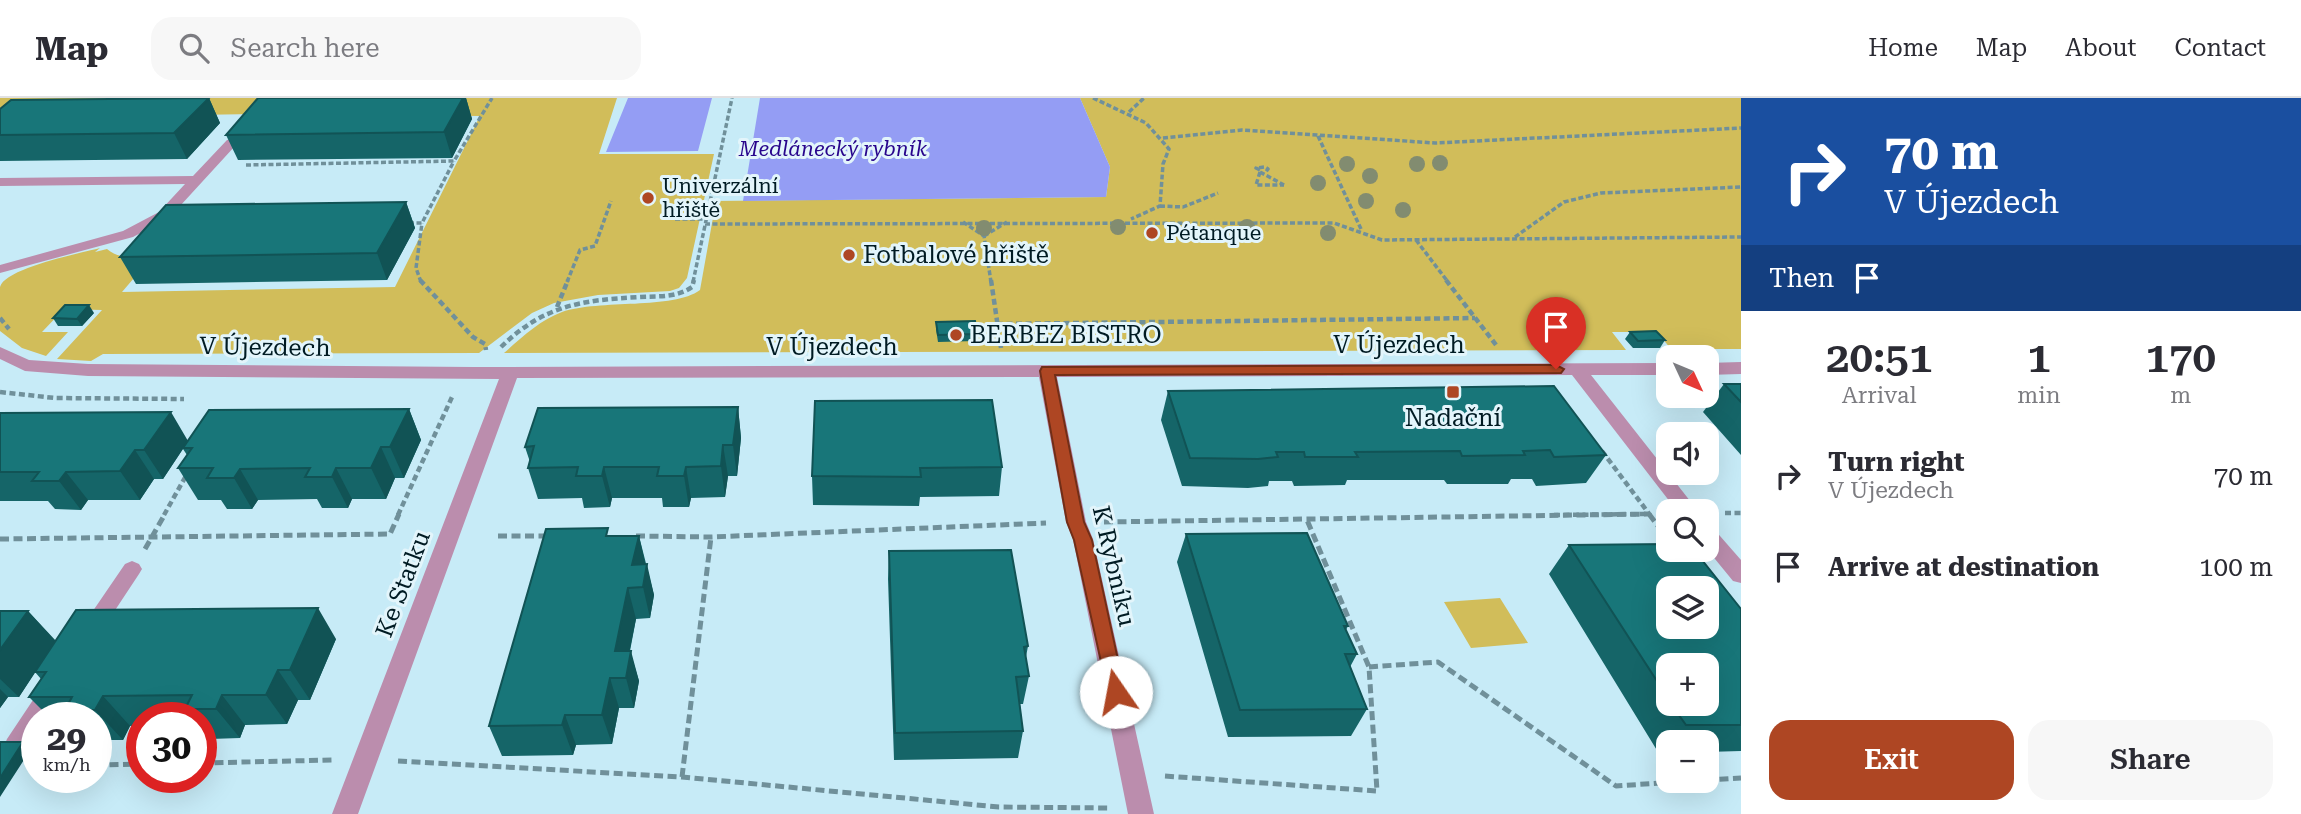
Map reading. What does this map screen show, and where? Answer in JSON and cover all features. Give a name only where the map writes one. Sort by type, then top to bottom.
[{"type":"street","name":"V Újezdech","points":[[0,352],[25,365],[88,370],[500,373],[1656,369]]},
{"type":"street","points":[[1577,369],[1679,499]]},
{"type":"street","points":[[1719,369],[1741,369]]},
{"type":"street","name":"K Rybníku","points":[[1047,371],[1076,522],[1083,540],[1141,811]]},
{"type":"street","name":"Ke Statku","points":[[345,814],[500,373]]},
{"type":"street","points":[[1719,549],[1741,575]]},
{"type":"lane","points":[[0,269],[114,238],[164,215],[232,144],[257,138]]},
{"type":"lane","points":[[0,182],[196,180]]},
{"type":"lane","points":[[114,238],[124,252]]},
{"type":"lane","points":[[81,645],[132,569]]},
{"type":"lane","points":[[15,746],[66,668]]},
{"type":"path","points":[[486,350],[485,344],[472,338],[420,280],[416,268],[422,223],[454,161],[492,98]]},
{"type":"path","points":[[500,373],[500,349],[517,330],[537,315],[603,299],[676,296],[692,287],[732,98]]},
{"type":"path","points":[[1093,98],[1129,111],[1163,138],[1169,149],[1163,164],[1160,206]]},
{"type":"path","points":[[1129,111],[1144,98]]},
{"type":"path","points":[[469,117],[482,117]]},
{"type":"path","points":[[1163,138],[1242,130],[1435,143],[1741,128]]},
{"type":"path","points":[[1318,136],[1361,230]]},
{"type":"path","points":[[239,165],[454,161]]},
{"type":"path","points":[[1264,172],[1266,173],[1284,185],[1256,185],[1264,172]]},
{"type":"path","points":[[1514,237],[1564,202],[1601,193],[1741,187]]},
{"type":"path","points":[[1127,221],[1160,206],[1183,207],[1218,193]]},
{"type":"path","points":[[557,308],[580,250],[595,246],[611,201]]},
{"type":"path","points":[[675,219],[1334,223],[1361,230],[1382,240],[1741,237]]},
{"type":"path","points":[[961,221],[984,236],[997,324],[1009,372]]},
{"type":"path","points":[[984,236],[1008,221]]},
{"type":"path","points":[[409,223],[422,223]]},
{"type":"path","points":[[1416,240],[1514,369]]},
{"type":"path","points":[[997,324],[1475,318]]},
{"type":"path","points":[[0,392],[55,398],[187,399]]},
{"type":"path","points":[[0,539],[390,534],[452,397],[439,397]]},
{"type":"path","points":[[132,569],[194,462]]},
{"type":"path","points":[[631,536],[711,537],[1076,522],[1656,514]]},
{"type":"path","points":[[1133,774],[1377,791],[1369,667],[1307,520]]},
{"type":"path","points":[[498,536],[551,536]]},
{"type":"path","points":[[682,777],[711,537]]},
{"type":"path","points":[[1369,667],[1438,662],[1616,786],[1656,783]]},
{"type":"path","points":[[217,763],[365,760],[682,777],[999,807],[1141,811]]},
{"type":"path","points":[[1719,779],[1741,778]]},
{"type":"shaded area","points":[[0,98],[617,98],[599,154],[714,154],[687,278],[679,288],[670,291],[598,295],[554,303],[532,313],[479,353],[103,354],[91,361],[57,359],[102,310],[64,309],[42,332],[68,332],[46,356],[22,348],[0,331],[0,287],[5,280],[29,268],[100,248],[95,252],[107,249],[123,256],[152,257],[122,292],[395,287],[480,116],[260,114],[0,118]]},
{"type":"shaded area","points":[[1080,98],[1741,98],[1741,349],[1719,349],[1719,345],[1668,345],[1657,332],[1612,332],[1626,350],[504,353],[538,325],[562,312],[596,306],[672,300],[700,290],[716,201],[1106,197],[1110,167]]},
{"type":"shaded area","points":[[1500,598],[1528,643],[1471,648],[1444,602]]},
{"type":"water","points":[[628,98],[712,98],[698,151],[606,152]]},
{"type":"water","name":"Medlánecký rybník","points":[[760,98],[1080,98],[1110,167],[1106,197],[743,201]]},
{"type":"building","points":[[209,98],[174,133],[0,135],[0,109],[11,100]]},
{"type":"building","points":[[258,98],[463,98],[444,132],[226,135]]},
{"type":"building","points":[[406,202],[377,253],[120,257],[166,205]]},
{"type":"building","points":[[65,305],[89,305],[77,319],[53,318]]},
{"type":"building","points":[[975,321],[977,334],[938,335],[936,322]]},
{"type":"building","points":[[1656,331],[1665,340],[1638,341],[1630,332]]},
{"type":"building","points":[[1724,384],[1741,384],[1741,402]]},
{"type":"building","points":[[1554,386],[1606,455],[1554,457],[1550,450],[1523,451],[1525,455],[1462,456],[1460,451],[1355,452],[1358,457],[1305,457],[1304,452],[1276,452],[1278,457],[1258,459],[1190,458],[1168,391]]},
{"type":"building","points":[[992,400],[1002,467],[920,468],[921,477],[812,476],[815,401]]},
{"type":"building","points":[[738,407],[733,445],[723,445],[721,466],[686,467],[684,476],[657,476],[659,467],[604,467],[602,476],[576,476],[578,467],[528,468],[534,446],[525,447],[538,408]]},
{"type":"building","points":[[409,409],[390,447],[381,447],[371,468],[336,468],[332,477],[305,477],[310,468],[240,469],[234,478],[207,478],[213,468],[178,468],[192,448],[183,448],[209,410]]},
{"type":"building","points":[[171,412],[144,450],[135,450],[120,471],[66,472],[59,481],[32,481],[39,472],[0,472],[0,413]]},
{"type":"building","points":[[608,528],[606,536],[639,536],[632,565],[647,564],[643,587],[628,588],[615,651],[631,651],[626,678],[610,678],[602,715],[565,715],[562,725],[489,726],[546,529]]},
{"type":"building","points":[[1307,533],[1348,626],[1344,626],[1357,654],[1345,654],[1367,709],[1240,710],[1186,534]]},
{"type":"building","points":[[1656,544],[1656,562],[1704,562],[1715,576],[1656,576],[1656,639],[1719,639],[1719,581],[1741,609],[1741,725],[1686,725],[1680,716],[1719,716],[1719,653],[1656,653],[1656,679],[1569,545]]},
{"type":"building","points":[[1011,550],[1028,646],[1024,647],[1029,676],[1016,677],[1023,731],[895,733],[889,551]]},
{"type":"building","points":[[318,608],[290,670],[278,670],[266,695],[222,695],[217,707],[217,702],[188,702],[192,695],[103,696],[100,702],[69,702],[72,697],[29,697],[46,672],[35,672],[76,610]]},
{"type":"building","points":[[0,611],[28,611],[0,650]]},
{"type":"building","points":[[0,742],[21,742],[21,745],[0,778]]},
{"type":"place","name":"Univerzální hřiště","points":[[648,198]]},
{"type":"place","name":"Pétanque","points":[[1152,233]]},
{"type":"place","name":"Fotbalové hřiště","points":[[849,255]]},
{"type":"place","name":"BERBEZ BISTRO","points":[[956,335]]},
{"type":"place","name":"Nadační","points":[[1453,392]]},
{"type":"route","points":[[1116,692],[1083,540],[1076,522],[1064,448],[1047,371],[1556,369]]}]
